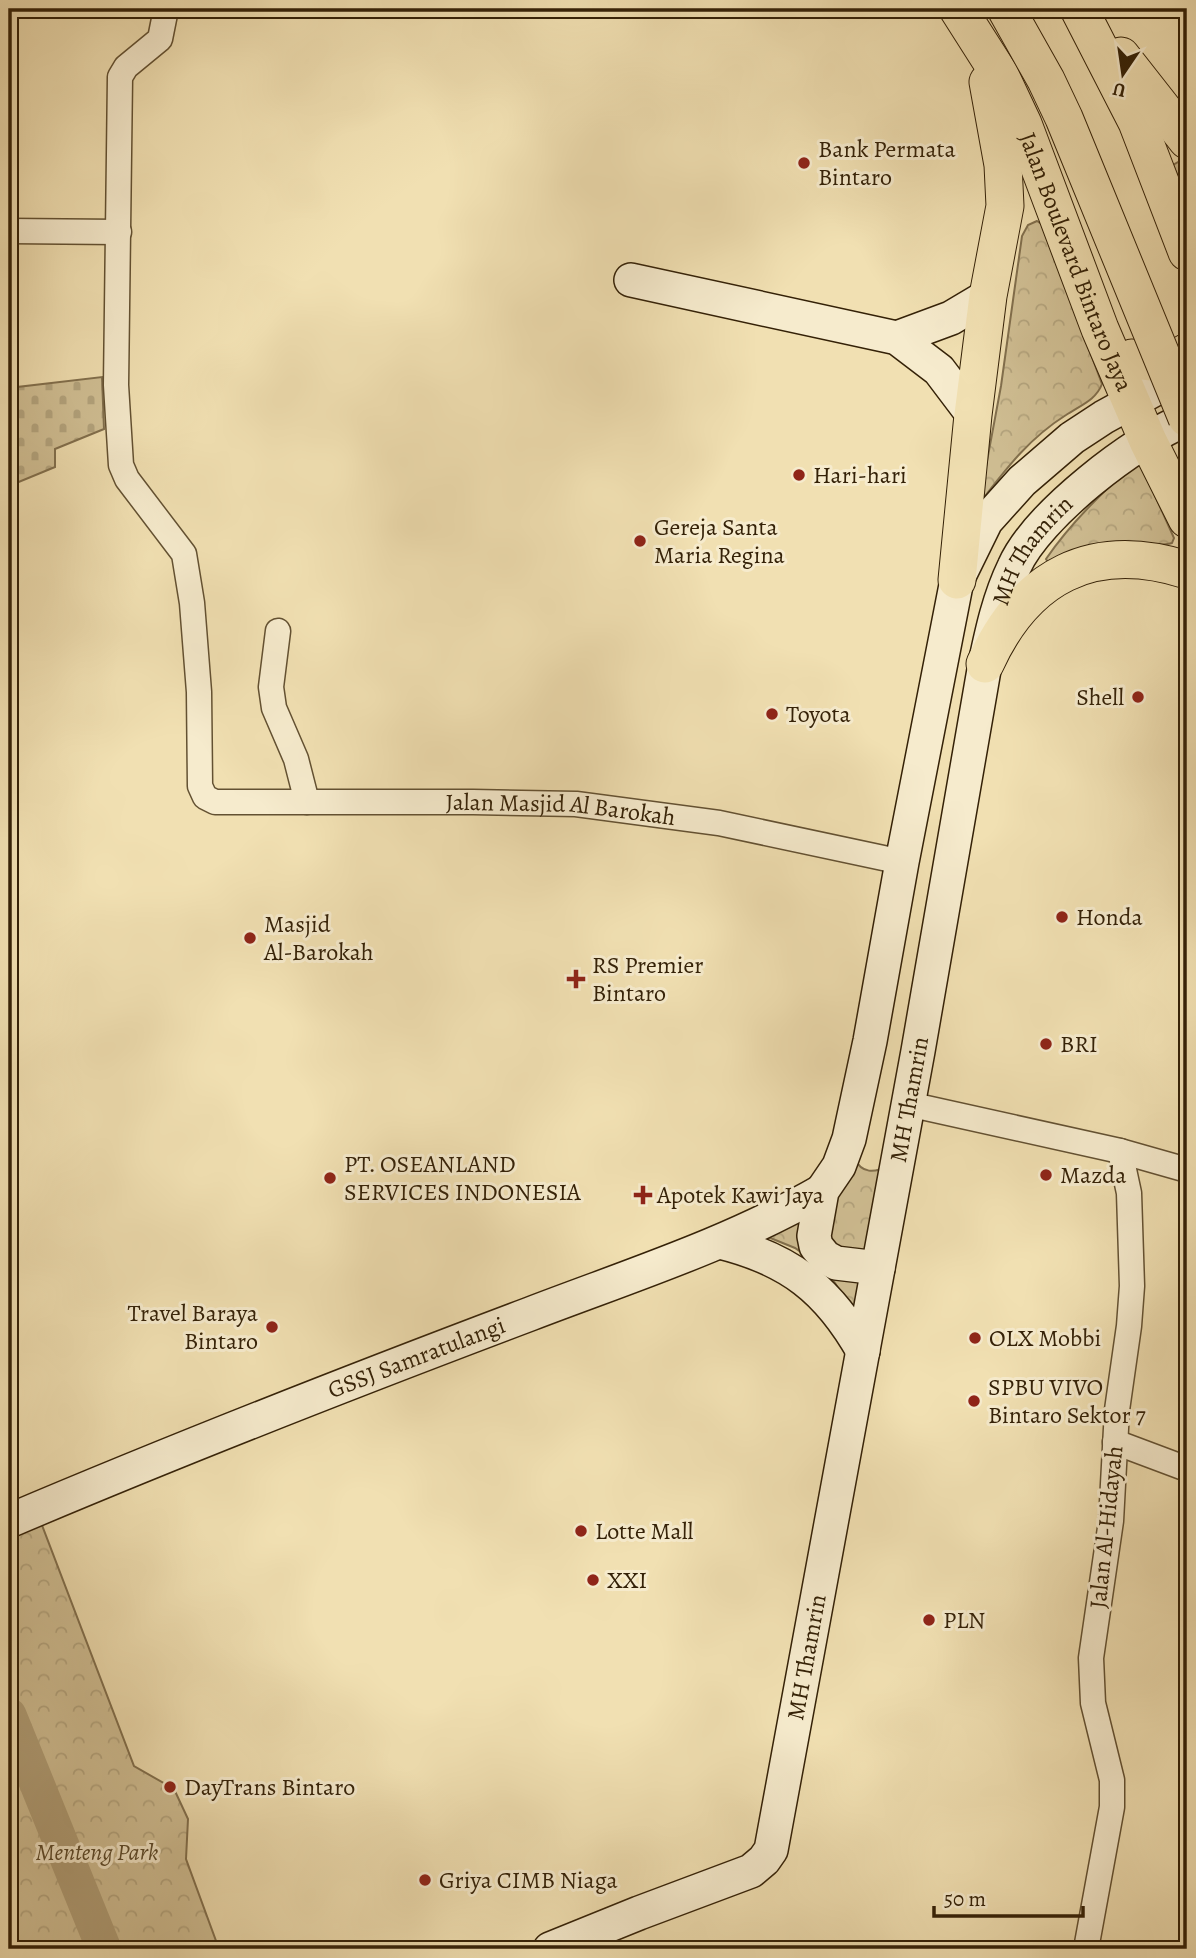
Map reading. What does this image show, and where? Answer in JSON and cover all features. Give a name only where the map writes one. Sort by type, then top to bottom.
[{"type":"main road","name":"Jalan Boulevard Bintaro Jaya","points":[[958,9],[1000,75],[1023,124],[1100,329],[1148,441],[1185,501]]},
{"type":"main road","name":"Jalan Boulevard Bintaro Jaya","points":[[1006,9],[1041,70],[1064,118],[1187,418]]},
{"type":"main road","points":[[1035,9],[1086,107],[1187,352],[1165,362],[1149,363],[1121,352],[1109,342],[1100,329]]},
{"type":"main road","points":[[1081,9],[1187,140]]},
{"type":"main road","points":[[1081,9],[1137,122],[1187,252]]},
{"type":"main road","points":[[957,580],[988,296],[1005,206],[1003,165],[991,90],[976,40]]},
{"type":"main road","points":[[631,280],[897,338],[939,370],[973,415]]},
{"type":"main road","points":[[897,338],[951,318],[988,296]]},
{"type":"main road","name":"MH Thamrin","points":[[822,1191],[839,1166],[849,1139],[957,580],[986,521],[1022,481],[1072,438],[1132,401],[1187,375]]},
{"type":"main road","name":"MH Thamrin","points":[[550,1949],[751,1871],[771,1850],[908,1104],[985,664],[997,611],[1015,564],[1044,524],[1084,486],[1121,457],[1187,418]]},
{"type":"main road","points":[[985,664],[1002,630],[1019,607],[1041,587],[1068,572],[1097,562],[1131,559],[1168,564],[1187,570]]},
{"type":"main road","points":[[822,1191],[814,1236],[816,1246],[825,1257],[836,1263],[878,1268]]},
{"type":"main road","name":"GSSJ Samratulangi","points":[[9,1521],[114,1476],[720,1242],[822,1191]]},
{"type":"main road","points":[[720,1242],[751,1250],[779,1262],[805,1279],[835,1308],[863,1351]]},
{"type":"street","points":[[9,231],[119,232],[120,77],[126,66],[160,39],[166,9]]},
{"type":"street","name":"Jalan Masjid Al Barokah","points":[[119,232],[116,385],[121,465],[127,479],[184,554],[192,603],[199,692],[200,786],[205,797],[215,802],[576,804],[719,823],[902,862]]},
{"type":"street","points":[[278,631],[271,687],[274,709],[296,759],[307,802]]},
{"type":"street","points":[[908,1104],[1120,1151],[1187,1170]]},
{"type":"street","name":"Jalan Al-Hidayah","points":[[1086,1949],[1112,1807],[1112,1780],[1093,1703],[1091,1658],[1111,1521],[1115,1442],[1132,1286],[1129,1194],[1120,1151]]},
{"type":"street","points":[[1115,1442],[1187,1469]]},
{"type":"green space","points":[[1180,161],[1187,168],[1187,199],[1173,165]]},
{"type":"green space","points":[[1037,221],[1043,225],[1102,384],[1092,398],[1052,424],[1029,444],[979,504],[1001,386],[1022,236],[1028,225]]},
{"type":"green space","points":[[102,377],[104,429],[55,449],[55,467],[9,486],[9,388]]},
{"type":"green space","points":[[1139,460],[1174,538],[1172,543],[1112,544],[1048,562],[1046,559],[1078,519]]},
{"type":"green space","points":[[854,1158],[861,1167],[869,1171],[889,1166],[862,1323],[826,1270],[795,1248],[758,1233]]},
{"type":"green space","name":"Menteng Park","points":[[40,1520],[134,1766],[174,1789],[188,1819],[186,1859],[219,1949],[9,1949],[9,1534]]},
{"type":"waterway","points":[[9,1715],[104,1949]]},
{"type":"place","name":"Bank Permata Bintaro","points":[[804,163]]},
{"type":"place","name":"Hari-hari","points":[[799,475]]},
{"type":"place","name":"Gereja Santa Maria Regina","points":[[640,541]]},
{"type":"place","name":"Shell","points":[[1138,697]]},
{"type":"place","name":"Toyota","points":[[772,714]]},
{"type":"place","name":"Honda","points":[[1062,917]]},
{"type":"place","name":"Masjid Al-Barokah","points":[[250,938]]},
{"type":"place","name":"RS Premier Bintaro","points":[[576,979]]},
{"type":"place","name":"BRI","points":[[1046,1044]]},
{"type":"place","name":"Mazda","points":[[1046,1175]]},
{"type":"place","name":"PT. OSEANLAND SERVICES INDONESIA","points":[[330,1178]]},
{"type":"place","name":"Apotek Kawi Jaya","points":[[643,1195]]},
{"type":"place","name":"Travel Baraya Bintaro","points":[[272,1327]]},
{"type":"place","name":"OLX Mobbi","points":[[975,1338]]},
{"type":"place","name":"SPBU VIVO Bintaro Sektor 7","points":[[974,1401]]},
{"type":"place","name":"Lotte Mall","points":[[581,1531]]},
{"type":"place","name":"XXI","points":[[593,1580]]},
{"type":"place","name":"PLN","points":[[929,1620]]},
{"type":"place","name":"DayTrans Bintaro","points":[[170,1787]]},
{"type":"place","name":"Griya CIMB Niaga","points":[[425,1880]]}]
